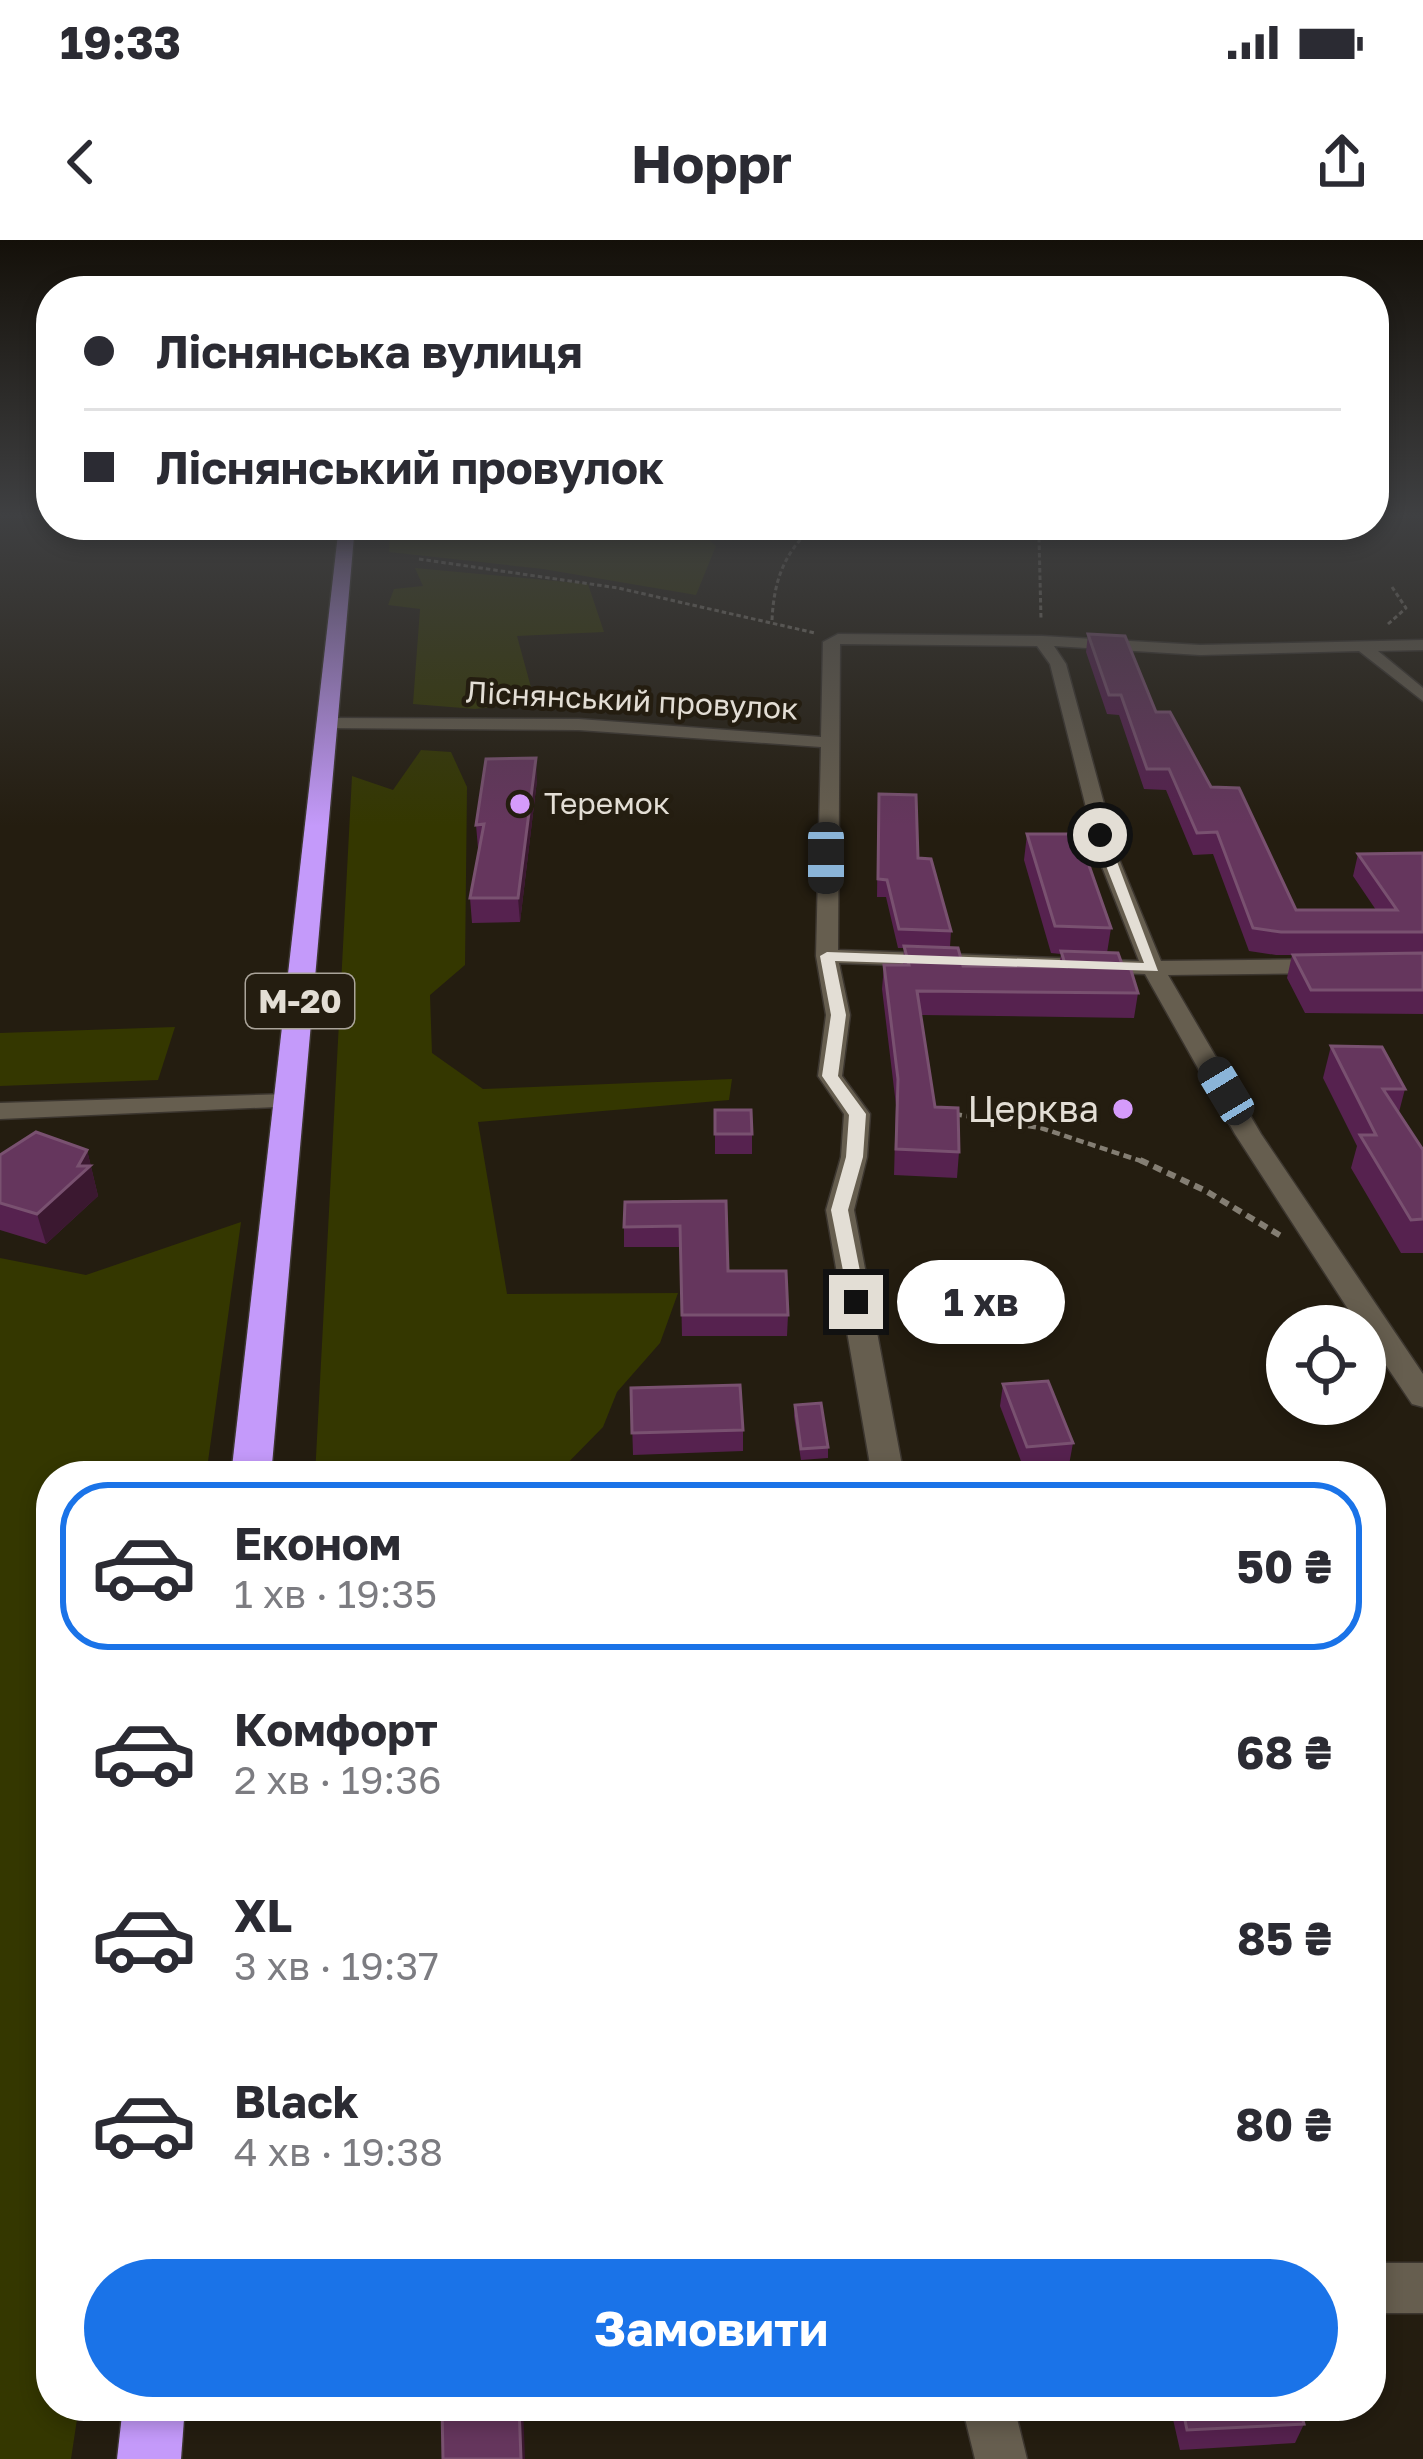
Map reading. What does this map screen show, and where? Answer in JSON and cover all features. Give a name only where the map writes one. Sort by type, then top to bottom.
[{"type":"highway","name":"М-20","points":[[253,1461],[338,619]]},
{"type":"highway","points":[[149,2459],[153,2421]]},
{"type":"street","points":[[830,743],[831,642],[838,639],[1042,641],[1200,650],[1423,645]]},
{"type":"street","points":[[1042,641],[1058,664],[1100,835],[1153,968],[1298,1215],[1423,1397]]},
{"type":"street","points":[[1364,647],[1423,696]]},
{"type":"street","name":"Ліснянський провулок","points":[[327,723],[485,721],[729,731],[830,743],[827,956],[838,1015],[830,1076],[857,1114],[854,1157],[839,1210],[885,1461]]},
{"type":"street","points":[[827,956],[1153,968],[1353,966]]},
{"type":"street","points":[[0,1111],[290,1100]]},
{"type":"street","points":[[1386,2288],[1423,2288]]},
{"type":"street","points":[[992,2421],[1001,2459]]},
{"type":"path","points":[[766,619],[838,639]]},
{"type":"path","points":[[1041,619],[1042,641]]},
{"type":"path","points":[[1364,647],[1395,619]]},
{"type":"path","points":[[941,1113],[1024,1124],[1178,1176],[1230,1202],[1335,1269]]},
{"type":"shaded area","points":[[419,619],[600,619],[604,632],[517,636],[535,702],[475,709],[413,704]]},
{"type":"shaded area","points":[[421,750],[451,752],[467,787],[465,965],[430,995],[432,1053],[483,1089],[732,1079],[729,1100],[478,1122],[507,1294],[678,1293],[660,1343],[617,1392],[603,1427],[570,1461],[316,1461],[352,776],[393,790]]},
{"type":"shaded area","points":[[175,1027],[158,1080],[0,1086],[0,1033]]},
{"type":"shaded area","points":[[241,1222],[208,1461],[36,1461],[36,2421],[77,2421],[71,2459],[0,2459],[0,1258],[86,1275]]},
{"type":"building","points":[[1088,634],[1125,636],[1156,712],[1170,712],[1211,787],[1239,788],[1296,910],[1397,910],[1358,854],[1423,853],[1423,932],[1253,928],[1217,832],[1197,833],[1169,769],[1147,769],[1121,695],[1109,695]]},
{"type":"building","points":[[536,758],[518,898],[470,898],[484,824],[476,825],[486,759]]},
{"type":"building","points":[[879,794],[916,795],[918,858],[931,859],[951,931],[899,929],[887,880],[878,879]]},
{"type":"building","points":[[1027,834],[1078,834],[1111,928],[1055,926]]},
{"type":"building","points":[[904,946],[958,948],[963,966],[1066,967],[1061,951],[1118,953],[1123,967],[1130,967],[1138,993],[917,991],[935,1107],[958,1108],[959,1152],[896,1149],[898,1079],[884,965],[909,965]]},
{"type":"building","points":[[1423,953],[1423,990],[1311,990],[1293,955]]},
{"type":"building","points":[[1331,1046],[1382,1047],[1405,1089],[1383,1089],[1423,1150],[1423,1219],[1411,1220],[1360,1135],[1376,1135]]},
{"type":"building","points":[[715,1110],[751,1110],[752,1134],[715,1134]]},
{"type":"building","points":[[36,1132],[87,1150],[78,1166],[90,1166],[37,1214],[0,1203],[0,1155]]},
{"type":"building","points":[[726,1201],[728,1271],[786,1271],[788,1315],[682,1315],[680,1226],[624,1227],[625,1202]]},
{"type":"building","points":[[1048,1381],[1073,1443],[1027,1447],[1003,1384]]},
{"type":"building","points":[[740,1385],[743,1430],[632,1433],[631,1388]]},
{"type":"building","points":[[821,1403],[828,1447],[801,1449],[795,1405]]},
{"type":"building","points":[[442,2421],[520,2421],[521,2459],[443,2459]]},
{"type":"building","points":[[1185,2421],[1304,2424],[1187,2430]]},
{"type":"place","name":"Теремок","points":[[520,804]]},
{"type":"place","name":"Церква","points":[[1123,1109]]},
{"type":"route","points":[[856,1302],[839,1210],[854,1157],[857,1114],[830,1076],[838,1015],[827,956],[1153,968],[1100,835]]}]
